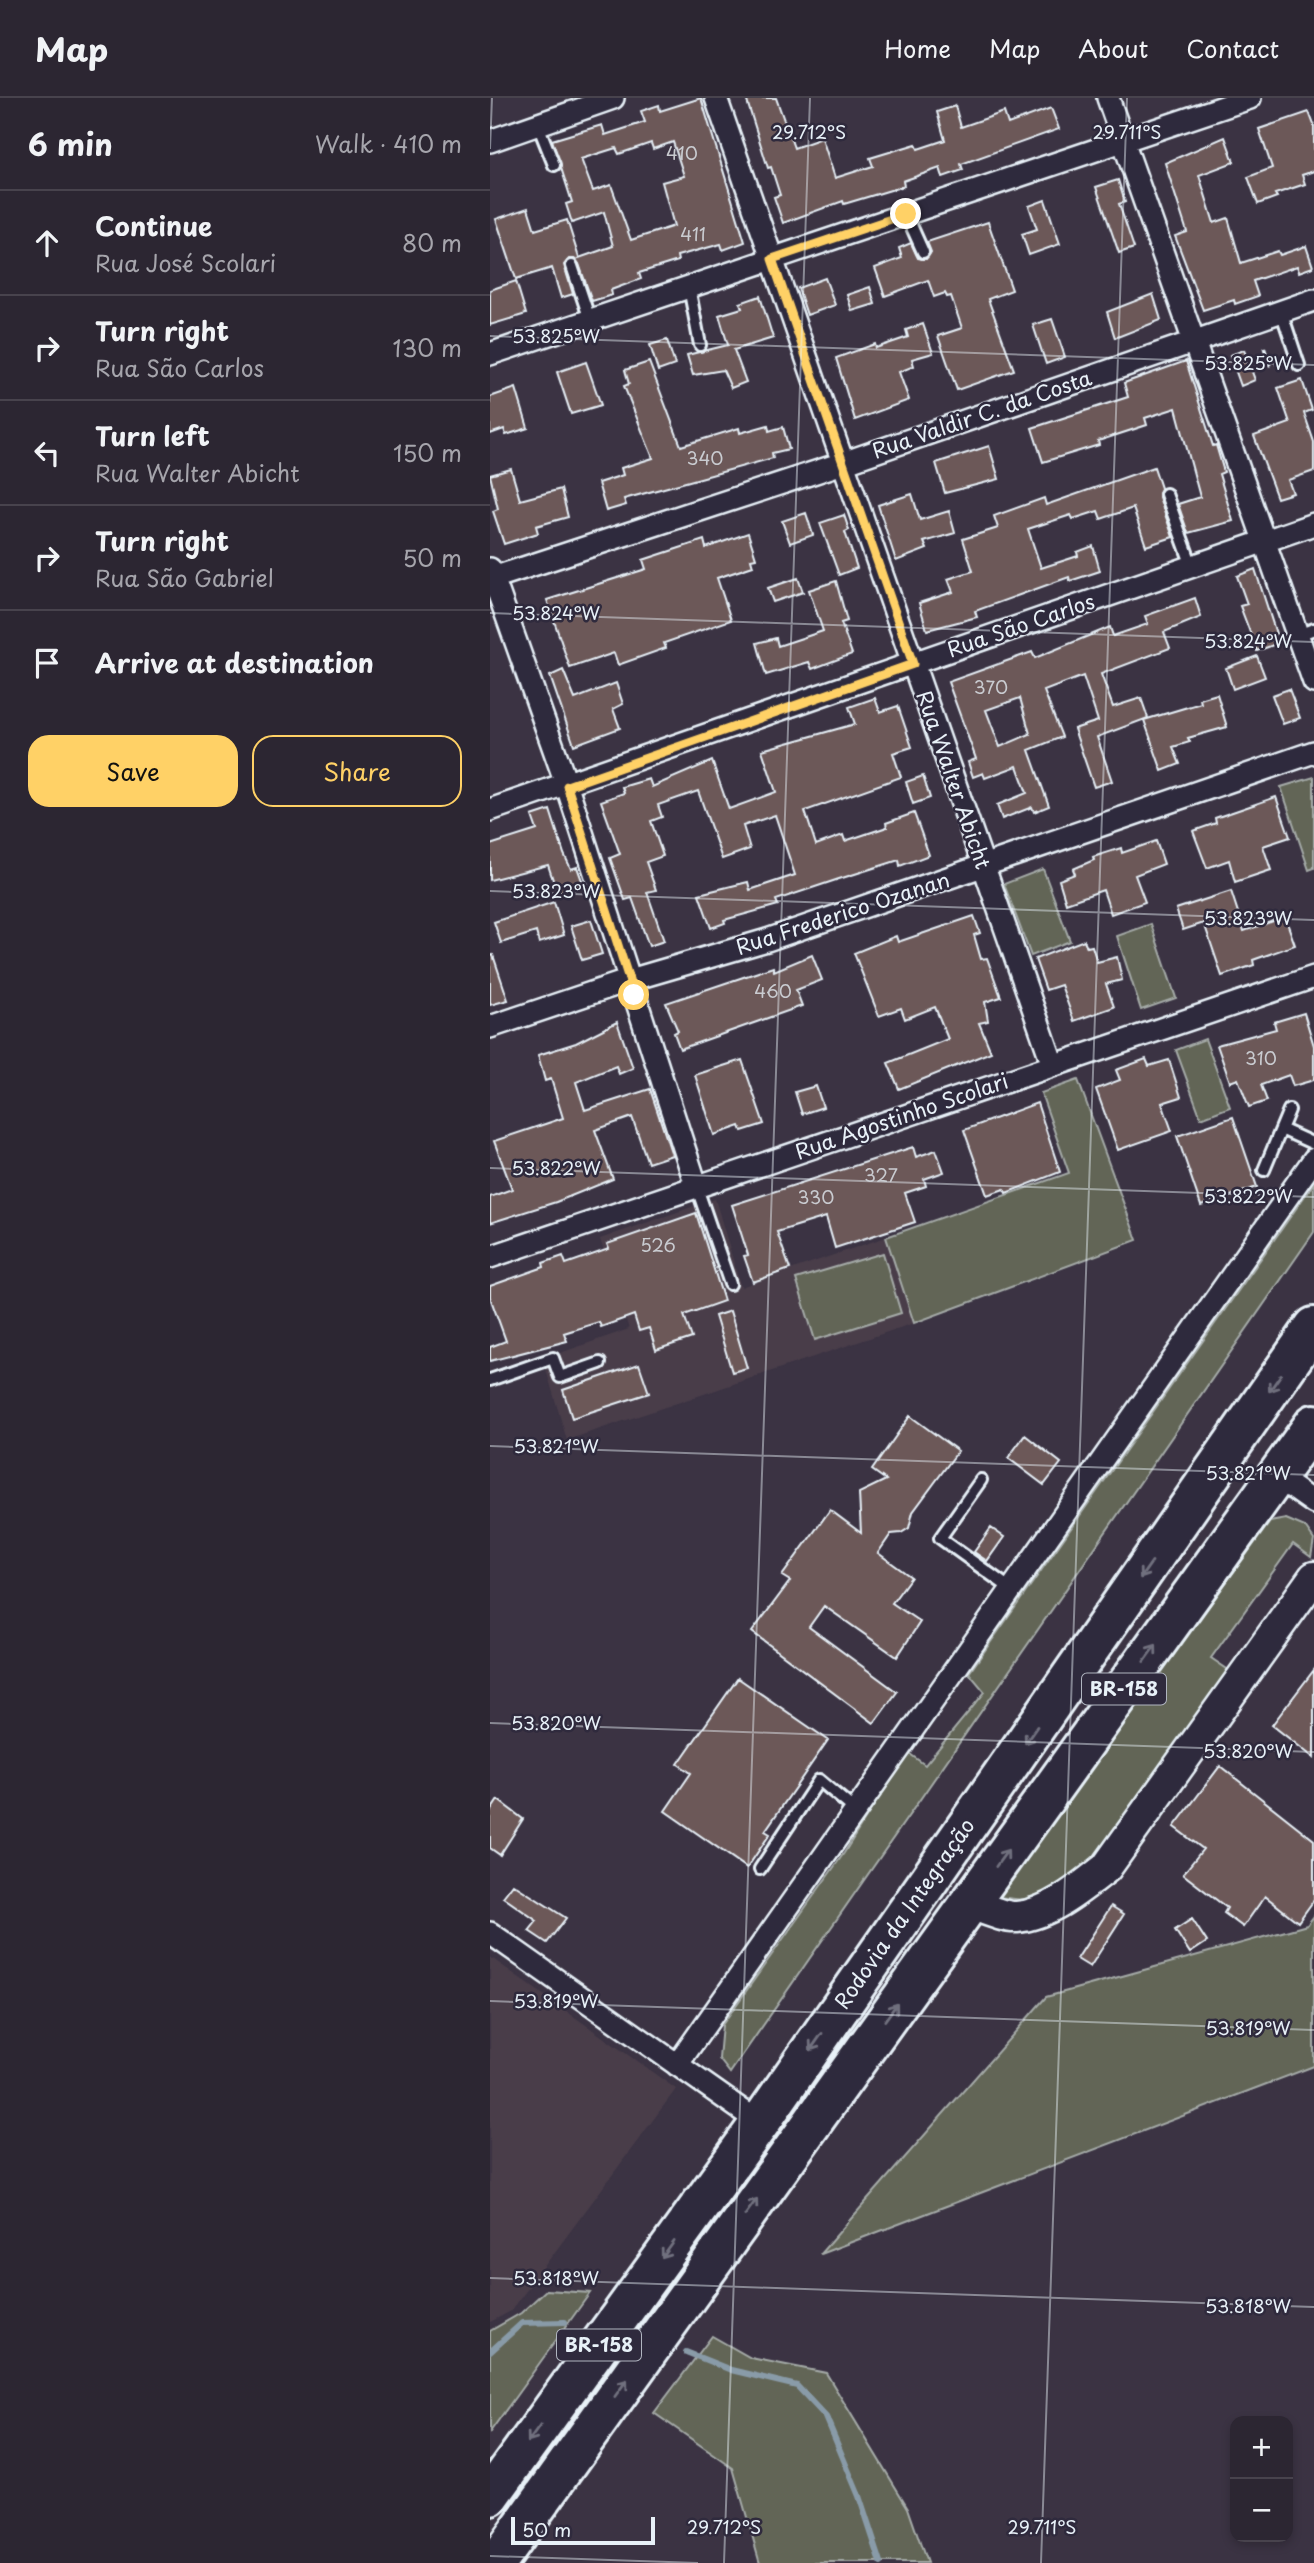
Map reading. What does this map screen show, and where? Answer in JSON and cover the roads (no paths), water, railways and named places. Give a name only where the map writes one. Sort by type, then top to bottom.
[{"type":"highway","name":"Rodovia da Integração","points":[[490,2496],[760,2123],[1314,1327]]},
{"type":"highway","name":"BR-158","points":[[496,2563],[1314,1424]]},
{"type":"highway","points":[[1232,1446],[1277,1477]]},
{"type":"highway","points":[[760,2123],[794,2147]]},
{"type":"street","points":[[490,141],[613,98]]},
{"type":"street","name":"Rua Walter Abicht","points":[[716,98],[1053,1065]]},
{"type":"street","points":[[1108,98],[1264,541],[1306,632],[1314,682]]},
{"type":"street","points":[[490,354],[1250,98]]},
{"type":"street","name":"Rua Valdir C. da Costa","points":[[491,575],[843,463],[1314,300]]},
{"type":"street","name":"Rua São Carlos","points":[[490,810],[567,786],[1314,524]]},
{"type":"street","points":[[491,575],[567,786],[697,1188]]},
{"type":"street","name":"Rua Frederico Ozanan","points":[[490,1027],[630,980],[767,940],[1314,752]]},
{"type":"street","name":"Rua Agostinho Scolari","points":[[490,1257],[1314,976]]},
{"type":"street","points":[[677,2065],[1314,1159]]},
{"type":"street","points":[[1277,1477],[1314,1503]]},
{"type":"street","points":[[970,1903],[1015,1918],[1050,1906],[1106,1868],[1314,1577]]},
{"type":"street","points":[[490,1933],[760,2123]]},
{"type":"lane","points":[[538,125],[554,165]]},
{"type":"lane","points":[[906,214],[923,252]]},
{"type":"lane","points":[[572,266],[590,320]]},
{"type":"lane","points":[[689,287],[700,345]]},
{"type":"lane","points":[[1280,312],[1297,361]]},
{"type":"lane","points":[[1166,494],[1192,566]]},
{"type":"lane","points":[[1264,1170],[1289,1110]]},
{"type":"lane","points":[[1281,1129],[1314,1144]]},
{"type":"lane","points":[[697,1188],[730,1284]]},
{"type":"lane","points":[[490,1380],[553,1359],[560,1377],[600,1363]]},
{"type":"lane","points":[[981,1480],[940,1538],[1012,1590]]},
{"type":"lane","points":[[760,1869],[819,1780],[856,1811]]},
{"type":"waterway","points":[[490,2352],[522,2323],[565,2322]]},
{"type":"waterway","points":[[686,2352],[731,2370],[797,2386],[826,2417],[859,2496],[881,2563]]}]
